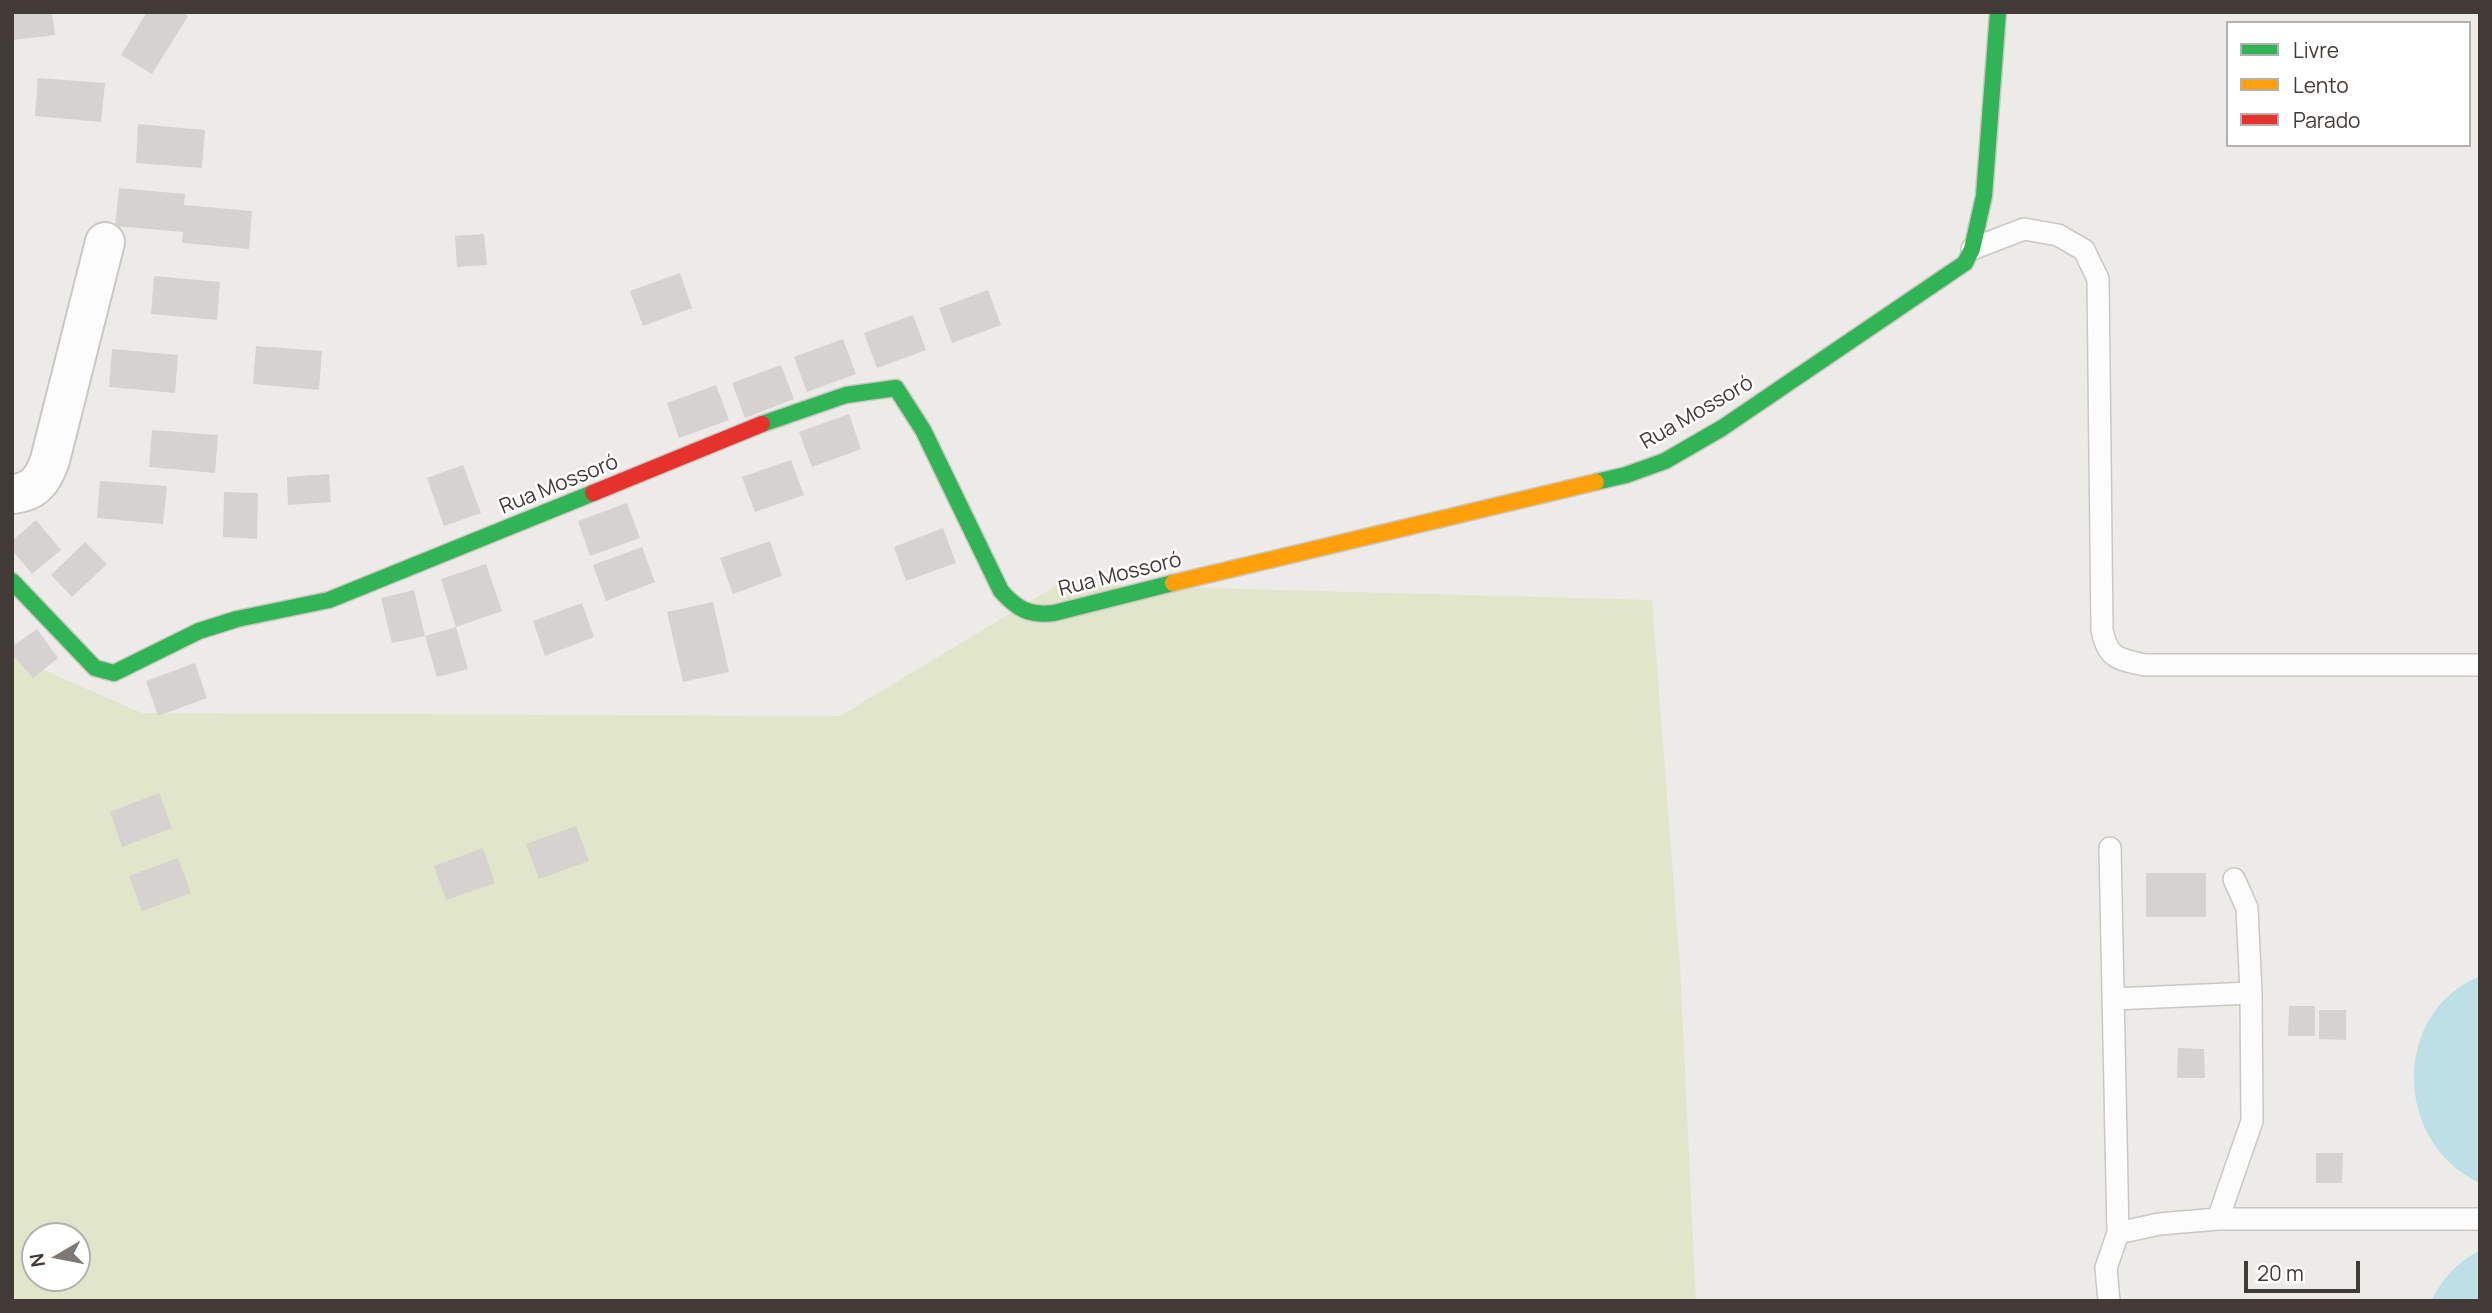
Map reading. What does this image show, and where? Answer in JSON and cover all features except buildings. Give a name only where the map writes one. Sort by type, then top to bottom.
[{"type":"street","points":[[1972,249],[1984,196],[1998,12]]},
{"type":"street","points":[[12,494],[22,493],[43,478],[50,460],[105,242]]},
{"type":"street","name":"Rua Mossoró","points":[[12,581],[95,668],[114,673],[199,631],[237,619],[329,600],[792,412],[846,395],[896,388],[923,430],[1001,591],[1016,607],[1035,614],[1057,613],[1092,602],[1578,488],[1665,461],[1722,428],[1965,263],[1972,249]]},
{"type":"lane","points":[[1972,249],[2024,229],[2059,235],[2084,250],[2098,279],[2102,629],[2106,647],[2120,660],[2145,665],[2480,665]]},
{"type":"lane","points":[[2109,1301],[2106,1268],[2118,1233],[2110,848]]},
{"type":"lane","points":[[2218,1219],[2252,1121],[2247,908],[2234,878]]},
{"type":"lane","points":[[2113,999],[2251,993]]},
{"type":"lane","points":[[2118,1233],[2159,1224],[2218,1219],[2480,1219]]},
{"type":"green space","points":[[1059,584],[1652,600],[1680,966],[1696,1301],[12,1301],[12,640],[34,666],[142,713],[840,716]]},
{"type":"water","points":[[2480,976],[2480,1183],[2452,1164],[2431,1139],[2418,1110],[2414,1079],[2418,1047],[2430,1018],[2451,994]]},
{"type":"water","points":[[2480,1251],[2480,1301],[2431,1301],[2451,1272]]},
{"type":"traffic: fast","points":[[1596,482],[1665,461],[1722,428],[1965,263],[1972,249],[1984,196],[1998,12]]},
{"type":"traffic: fast","points":[[762,424],[846,395],[896,388],[923,430],[1001,591],[1018,607],[1030,612],[1054,613],[1173,583]]},
{"type":"traffic: fast","points":[[12,581],[95,668],[114,673],[199,631],[237,619],[329,600],[593,493]]},
{"type":"traffic: slow","points":[[1173,583],[1596,482]]},
{"type":"traffic: jam","points":[[593,493],[762,424]]}]
